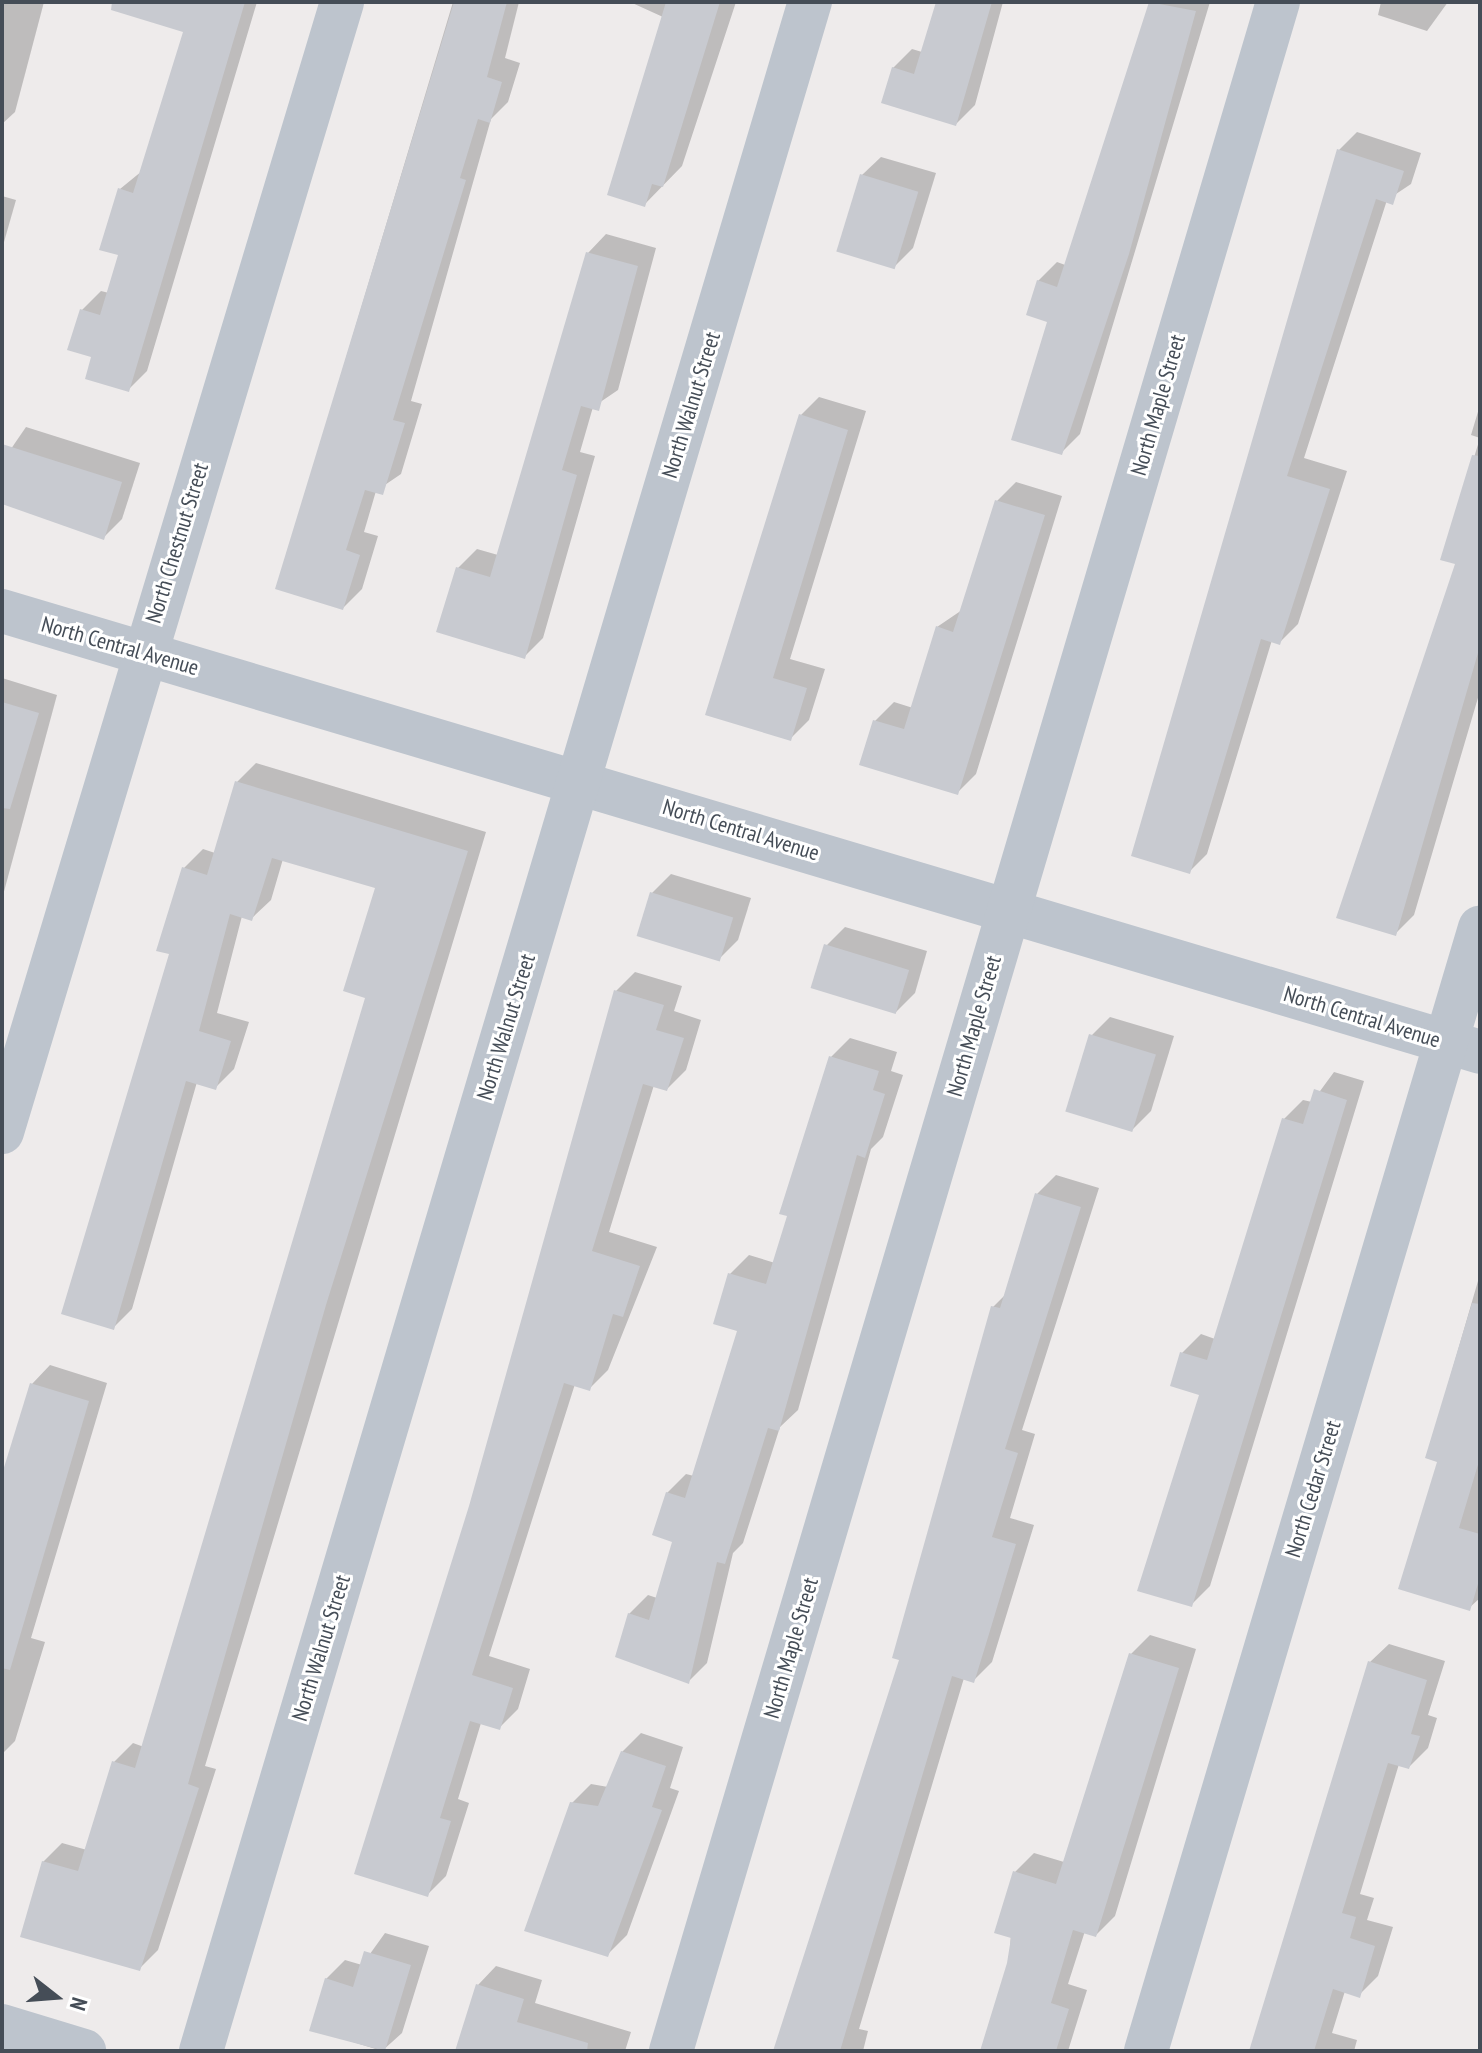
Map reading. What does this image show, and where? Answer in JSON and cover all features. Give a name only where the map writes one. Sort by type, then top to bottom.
[{"type":"street","name":"North Chestnut Street","points":[[2,1132],[342,2]]},
{"type":"street","name":"North Walnut Street","points":[[201,2051],[810,2]]},
{"type":"street","name":"North Maple Street","points":[[671,2051],[1278,2]]},
{"type":"street","name":"North Central Avenue","points":[[2,611],[1463,1047]]},
{"type":"street","name":"North Cedar Street","points":[[1146,2051],[1463,1047],[1480,928]]},
{"type":"street","points":[[2,2026],[84,2051]]},
{"type":"building","points":[[112,2],[245,2],[129,392],[85,379],[91,357],[67,350],[80,309],[100,315],[118,255],[99,250],[118,188],[133,193],[183,32],[111,10]]},
{"type":"building","points":[[454,2],[507,2],[487,77],[502,82],[490,123],[478,119],[460,178],[466,180],[393,420],[405,423],[383,495],[365,490],[346,550],[360,555],[343,610],[275,589]]},
{"type":"building","points":[[666,2],[720,2],[663,187],[652,184],[645,207],[607,195]]},
{"type":"building","points":[[936,2],[992,2],[956,126],[881,103],[892,67],[914,74]]},
{"type":"building","points":[[1149,2],[1196,11],[1129,254],[1062,455],[1011,440],[1047,322],[1026,315],[1037,280],[1057,287]]},
{"type":"building","points":[[1337,149],[1404,171],[1393,205],[1376,199],[1287,476],[1330,489],[1280,645],[1261,639],[1190,874],[1131,856]]},
{"type":"building","points":[[860,174],[918,192],[895,269],[836,251]]},
{"type":"building","points":[[586,252],[638,266],[599,411],[581,406],[562,470],[577,475],[525,659],[436,632],[456,567],[490,577]]},
{"type":"building","points":[[799,414],[848,430],[773,678],[807,688],[791,741],[705,715]]},
{"type":"building","points":[[2,444],[122,482],[104,540],[2,504]]},
{"type":"building","points":[[1472,455],[1480,456],[1480,646],[1396,936],[1336,918],[1455,564],[1440,560]]},
{"type":"building","points":[[995,500],[1045,515],[958,795],[859,765],[873,720],[904,729],[936,626],[953,632]]},
{"type":"building","points":[[2,702],[39,713],[10,809],[2,808]]},
{"type":"building","points":[[235,781],[468,851],[326,1305],[188,1784],[199,1788],[140,1971],[20,1937],[42,1861],[78,1871],[112,1761],[135,1768],[365,998],[343,991],[375,888],[272,858],[252,921],[230,914],[199,1031],[231,1041],[216,1090],[186,1081],[114,1330],[61,1314],[169,954],[156,951],[182,867],[207,875]]},
{"type":"building","points":[[650,892],[733,917],[720,961],[637,936]]},
{"type":"building","points":[[824,944],[909,970],[896,1014],[811,988]]},
{"type":"building","points":[[614,990],[664,1005],[656,1030],[684,1038],[667,1091],[643,1084],[592,1251],[640,1266],[623,1317],[613,1314],[590,1391],[564,1383],[472,1675],[513,1688],[500,1730],[470,1721],[440,1818],[451,1821],[428,1897],[354,1874],[469,1506]]},
{"type":"building","points":[[1089,1034],[1156,1054],[1132,1132],[1065,1111]]},
{"type":"building","points":[[829,1056],[879,1071],[873,1090],[885,1094],[865,1158],[857,1155],[779,1431],[768,1428],[725,1564],[717,1562],[689,1684],[615,1657],[628,1613],[649,1620],[672,1542],[652,1535],[666,1492],[685,1498],[737,1331],[713,1324],[728,1273],[766,1284],[787,1216],[779,1214]]},
{"type":"building","points":[[1314,1089],[1347,1100],[1192,1607],[1137,1591],[1199,1395],[1170,1386],[1180,1352],[1207,1360],[1282,1118],[1303,1124]]},
{"type":"building","points":[[1035,1193],[1081,1207],[1005,1449],[1018,1453],[992,1537],[1016,1544],[989,1634],[974,1683],[952,1676],[840,2051],[773,2051],[899,1660],[892,1658],[991,1306],[1000,1308]]},
{"type":"building","points":[[1472,1303],[1480,1304],[1480,1458],[1459,1528],[1480,1534],[1480,1577],[1470,1611],[1398,1589],[1437,1462],[1425,1458]]},
{"type":"building","points":[[30,1383],[89,1401],[10,1670],[2,1668],[2,1474]]},
{"type":"building","points":[[1129,1653],[1179,1668],[1096,1937],[1073,1930],[1051,2003],[1069,2009],[1056,2051],[980,2051],[1007,1963],[1011,1938],[994,1933],[1013,1871],[1056,1884]]},
{"type":"building","points":[[1368,1661],[1427,1680],[1411,1734],[1420,1736],[1409,1769],[1388,1763],[1342,1913],[1356,1917],[1350,1938],[1375,1946],[1360,1998],[1333,1989],[1314,2051],[1249,2051]]},
{"type":"building","points":[[621,1751],[666,1766],[652,1807],[662,1810],[608,1957],[524,1931],[570,1802],[598,1806]]},
{"type":"building","points":[[364,1951],[411,1965],[385,2051],[309,2031],[325,1978],[353,1987]]},
{"type":"building","points":[[476,1984],[524,1999],[517,2022],[588,2043],[587,2051],[455,2051]]}]
